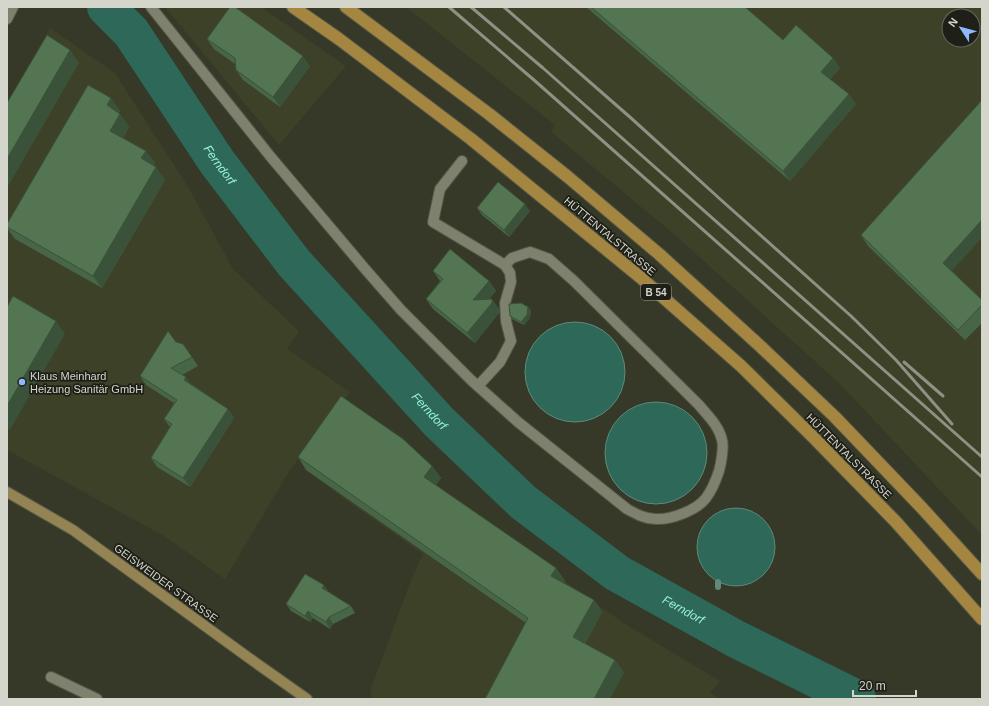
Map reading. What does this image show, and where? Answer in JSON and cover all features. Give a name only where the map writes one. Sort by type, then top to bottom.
[{"type":"highway","name":"HÜTTENTALSTRASSE","points":[[293,7],[339,39],[471,139],[640,277],[741,366],[896,522],[982,619]]},
{"type":"highway","name":"HÜTTENTALSTRASSE","points":[[346,7],[489,114],[568,177],[659,254],[759,344],[835,417],[922,508],[982,574]]},
{"type":"main road","name":"GEISWEIDER STRASSE","points":[[7,492],[73,530],[307,699]]},
{"type":"street","points":[[7,19],[13,7]]},
{"type":"street","points":[[151,7],[266,151],[366,270],[401,310],[478,386],[518,422],[627,509],[642,517],[657,519],[676,517],[692,510],[705,499],[716,480],[721,464],[723,442],[717,426],[699,405],[574,281],[549,259],[530,252],[512,258],[505,265]]},
{"type":"street","points":[[462,161],[440,189],[433,222],[505,265],[510,273],[511,282],[505,303],[506,321],[510,341],[500,362],[478,386]]},
{"type":"street","points":[[51,677],[97,699]]},
{"type":"shaded area","points":[[165,7],[261,7],[346,66],[279,145]]},
{"type":"shaded area","points":[[406,7],[982,7],[982,535],[840,384],[675,235],[551,132],[555,125]]},
{"type":"shaded area","points":[[50,28],[115,73],[190,190],[233,269],[299,331],[287,349],[350,392],[290,470],[225,579],[164,536],[7,450],[7,113]]},
{"type":"shaded area","points":[[350,408],[433,490],[622,622],[720,681],[710,693],[720,699],[373,699],[370,691],[411,580],[423,554],[347,501],[306,470]]},
{"type":"water","points":[[575,322],[585,323],[603,330],[617,344],[624,362],[624,382],[617,400],[603,414],[585,421],[575,422],[565,421],[547,414],[533,400],[526,382],[525,372],[526,362],[533,344],[547,330],[565,323]]},
{"type":"water","points":[[656,402],[675,406],[692,417],[703,434],[707,453],[703,472],[692,489],[675,500],[656,504],[637,500],[620,489],[609,472],[605,453],[609,434],[620,417],[637,406]]},
{"type":"water","points":[[736,508],[751,511],[758,515],[768,525],[772,532],[775,547],[772,562],[768,569],[758,579],[751,583],[736,586],[721,583],[714,579],[704,569],[700,562],[697,547],[700,532],[704,525],[714,515],[721,511]]},
{"type":"building","points":[[230,7],[235,7],[303,56],[273,97],[236,70],[235,58],[207,39]]},
{"type":"building","points":[[591,7],[745,7],[783,40],[796,25],[833,58],[821,72],[849,94],[783,171]]},
{"type":"building","points":[[47,35],[70,50],[7,159],[7,103]]},
{"type":"building","points":[[88,85],[111,98],[107,105],[120,114],[110,131],[146,151],[141,158],[156,167],[93,276],[7,227],[7,224]]},
{"type":"building","points":[[982,100],[982,220],[943,263],[982,300],[982,305],[958,330],[861,235]]},
{"type":"building","points":[[498,182],[525,204],[504,230],[477,208]]},
{"type":"building","points":[[450,249],[489,281],[473,300],[492,299],[492,303],[467,333],[426,299],[443,279],[433,271]]},
{"type":"building","points":[[13,296],[56,321],[7,406],[7,307]]},
{"type":"building","points":[[521,303],[528,307],[527,315],[521,322],[510,316],[509,304]]},
{"type":"building","points":[[168,331],[176,342],[183,344],[192,357],[171,368],[186,377],[184,380],[228,409],[183,478],[151,458],[172,424],[164,419],[177,400],[140,376]]},
{"type":"building","points":[[341,396],[403,439],[432,466],[424,477],[556,568],[551,576],[594,600],[573,637],[615,660],[594,699],[485,699],[528,618],[298,457]]},
{"type":"building","points":[[305,574],[324,585],[322,588],[351,606],[329,617],[326,622],[308,611],[305,616],[286,604]]},
{"type":"waterway","name":"Ferndorf","points":[[106,7],[131,32],[217,162],[294,263],[439,422],[523,502],[617,573],[736,639],[857,699]]},
{"type":"waterway","points":[[718,582],[718,587]]},
{"type":"waterway","points":[[713,626],[715,610]]},
{"type":"railway","points":[[449,7],[534,80],[982,477]]},
{"type":"railway","points":[[471,7],[543,68],[982,457]]},
{"type":"railway","points":[[504,7],[631,118],[851,316],[896,360],[952,424]]},
{"type":"railway","points":[[904,362],[943,396]]},
{"type":"place","name":"Klaus Meinhard Heizung Sanitär GmbH","points":[[22,382]]}]
